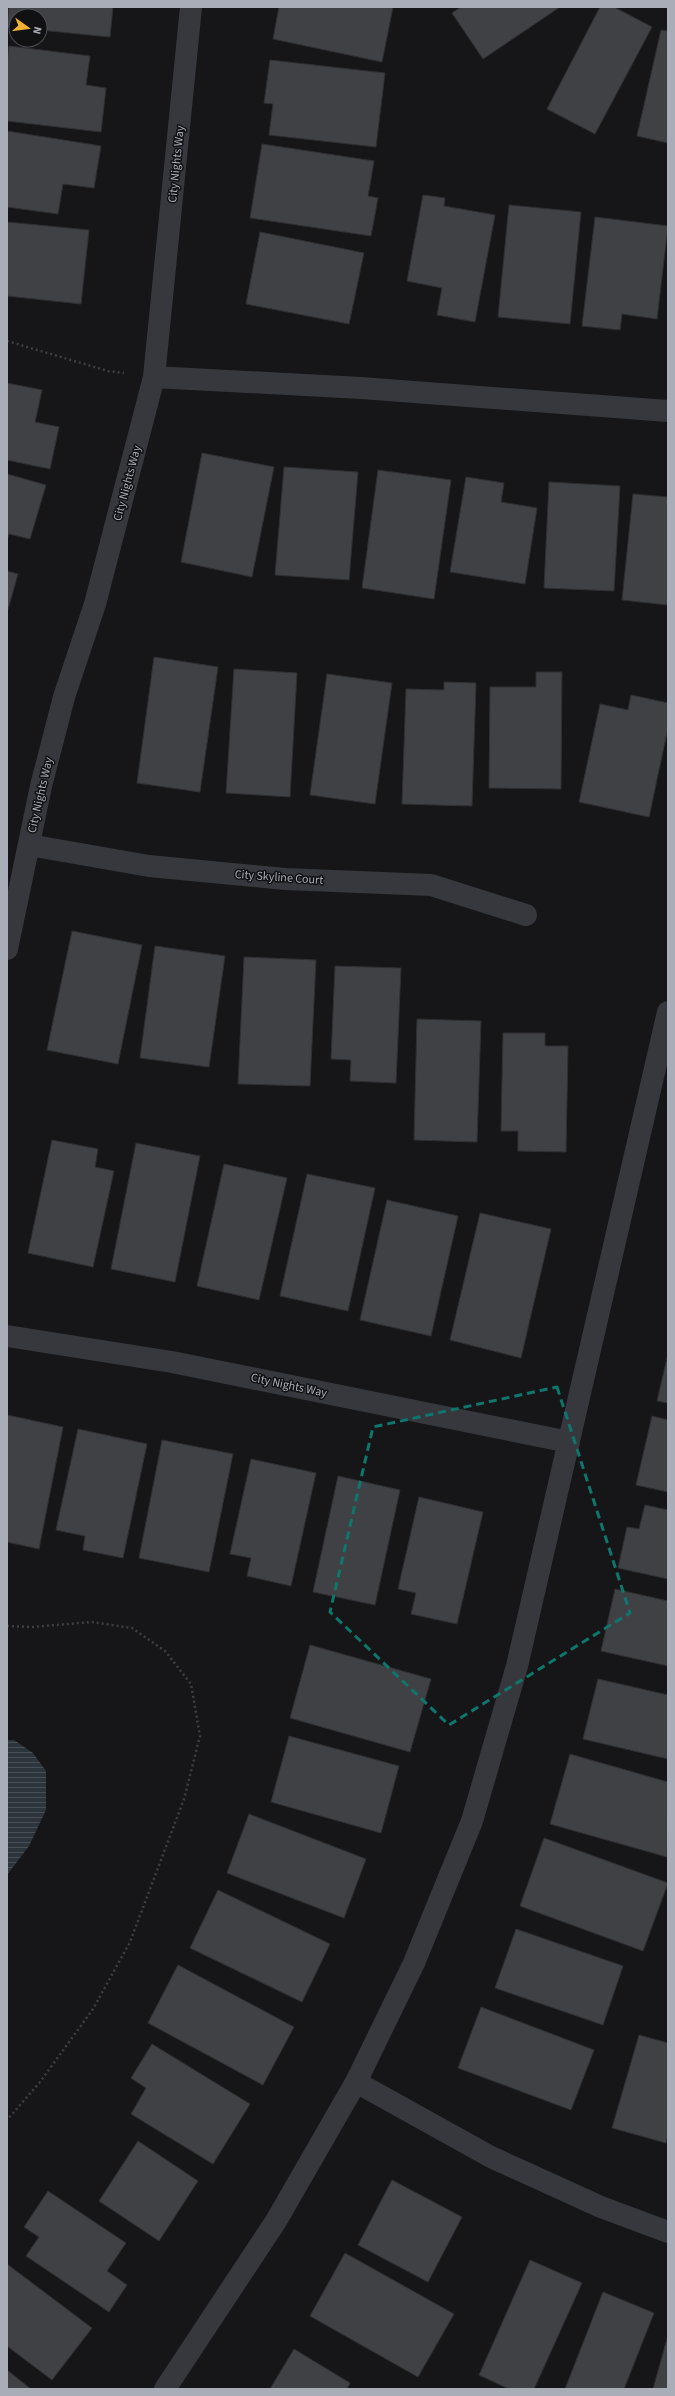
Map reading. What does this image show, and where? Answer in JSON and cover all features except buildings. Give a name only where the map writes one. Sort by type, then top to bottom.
[{"type":"street","name":"City Nights Way","points":[[7,949],[41,786],[64,697],[95,604],[154,376],[192,7]]},
{"type":"street","points":[[154,376],[361,388],[668,411]]},
{"type":"street","name":"City Skyline Court","points":[[29,845],[149,866],[285,879],[431,885],[526,915]]},
{"type":"street","points":[[165,2389],[276,2221],[356,2082],[414,1963],[472,1821],[517,1666],[668,1012]]},
{"type":"street","name":"City Nights Way","points":[[7,1336],[172,1362],[569,1442]]},
{"type":"street","points":[[356,2082],[491,2157],[601,2207],[668,2232]]},
{"type":"path","points":[[7,340],[108,371],[154,376]]},
{"type":"path","points":[[7,1626],[32,1628],[92,1622],[132,1628],[165,1651],[191,1684],[200,1736],[184,1799],[130,1942],[93,2009],[40,2082],[7,2120]]},
{"type":"highlighted area","points":[[557,1387],[630,1613],[449,1725],[330,1612],[373,1427]]},
{"type":"shaded area","points":[[7,1740],[14,1740],[33,1753],[46,1771],[46,1810],[29,1846],[7,1875]]}]
